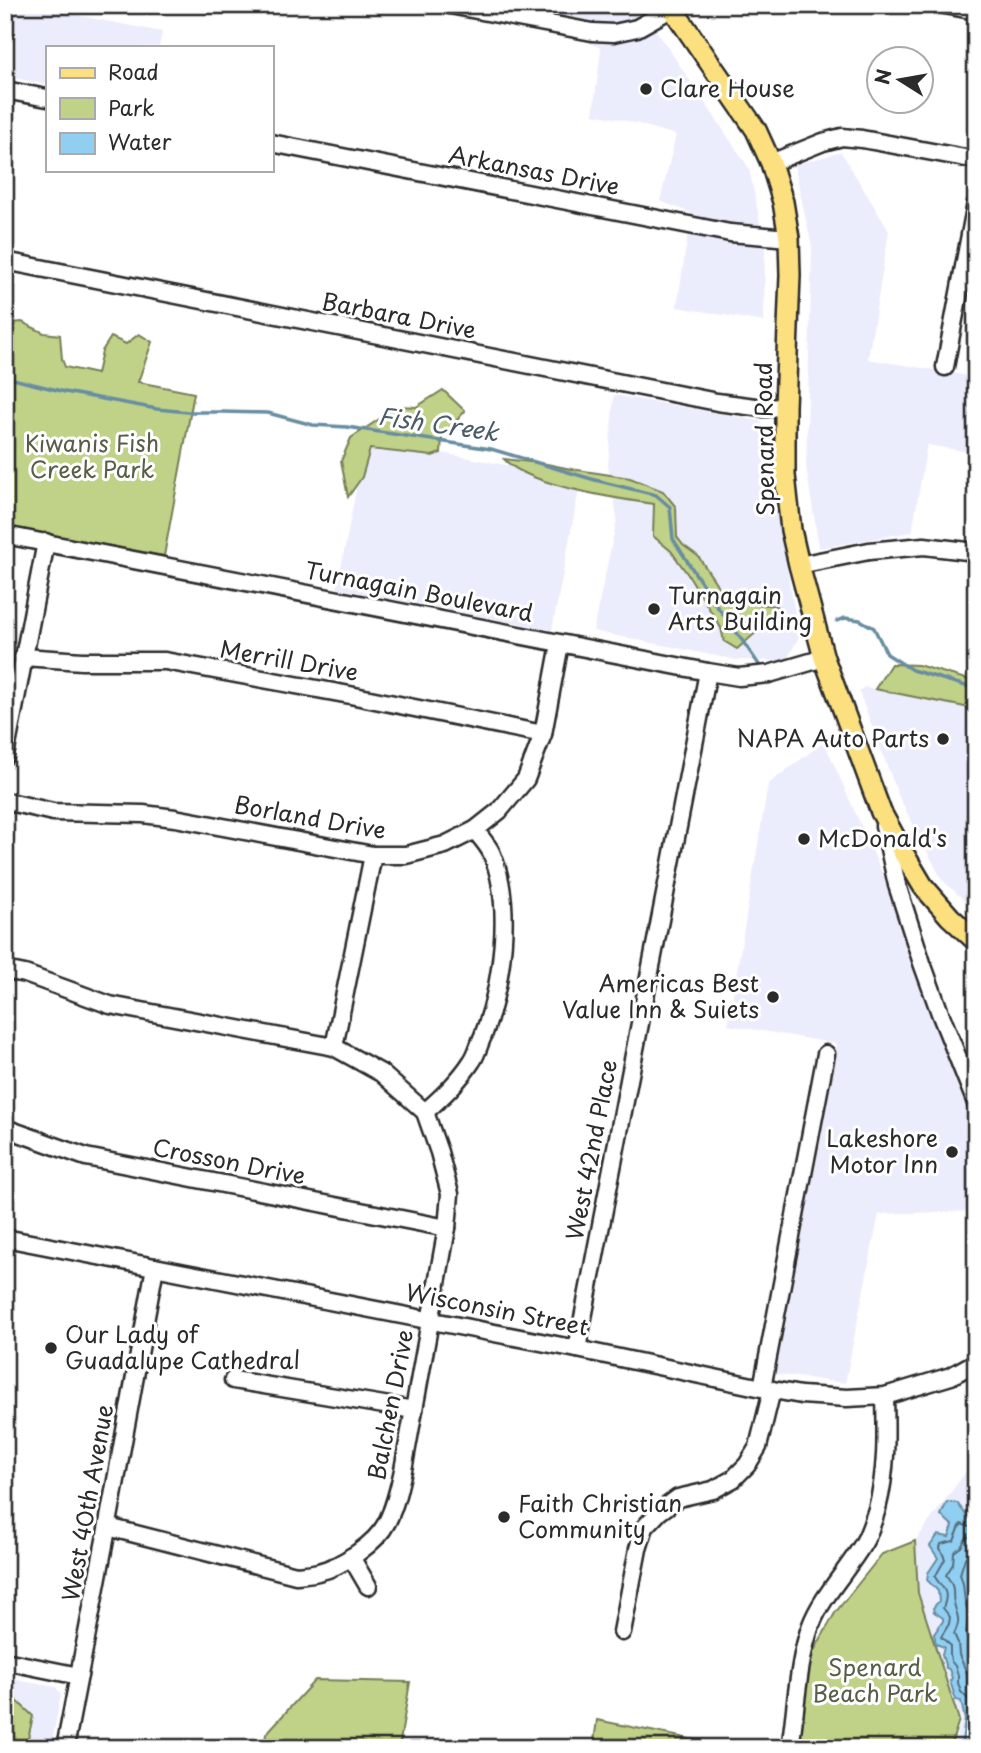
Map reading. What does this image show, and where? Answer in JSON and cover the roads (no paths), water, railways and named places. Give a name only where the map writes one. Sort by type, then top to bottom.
[{"type":"main road","name":"Spenard Road","points":[[673,6],[756,130],[771,163],[783,202],[789,238],[790,275],[785,475],[791,530],[824,658],[881,812],[923,886],[976,941]]},
{"type":"street","points":[[450,5],[592,32],[614,33],[637,28],[673,6]]},
{"type":"street","points":[[5,90],[46,98]]},
{"type":"street","points":[[771,163],[842,137],[976,160]]},
{"type":"street","name":"Arkansas Drive","points":[[273,143],[730,233],[789,238]]},
{"type":"street","points":[[945,367],[976,204]]},
{"type":"street","name":"Barbara Drive","points":[[5,261],[717,402],[763,408],[785,407]]},
{"type":"street","name":"Turnagain Boulevard","points":[[5,534],[739,677],[769,674],[824,658]]},
{"type":"street","points":[[5,756],[46,542]]},
{"type":"street","points":[[799,565],[869,551],[924,546],[976,552]]},
{"type":"street","name":"Borland Drive","points":[[5,802],[52,812],[143,814],[175,818],[373,855],[406,855],[445,845],[475,830],[499,811],[526,779],[542,734],[561,643]]},
{"type":"street","name":"Merrill Drive","points":[[23,657],[82,661],[165,661],[363,697],[542,734]]},
{"type":"street","name":"West 42nd Place","points":[[577,1349],[708,672]]},
{"type":"street","points":[[881,812],[897,885],[922,963],[976,1102]]},
{"type":"street","points":[[425,1112],[449,1091],[474,1059],[489,1018],[499,970],[503,921],[500,885],[491,851],[475,830]]},
{"type":"street","points":[[334,1047],[373,855]]},
{"type":"street","points":[[897,885],[900,871],[905,869],[915,873]]},
{"type":"street","name":"Balchen Drive","points":[[5,970],[25,974],[110,1005],[334,1047],[381,1073],[425,1112],[450,1194],[447,1228],[403,1470],[386,1525],[366,1548],[319,1572],[296,1575],[108,1527]]},
{"type":"street","points":[[622,1632],[638,1549],[645,1527],[678,1498],[713,1490],[733,1479],[747,1465],[758,1447],[826,1054]]},
{"type":"street","name":"Crosson Drive","points":[[5,1128],[86,1157],[447,1228]]},
{"type":"street","name":"Wisconsin Street","points":[[5,1238],[801,1395],[847,1398],[885,1396],[951,1376],[976,1362]]},
{"type":"street","name":"West 40th Avenue","points":[[65,1748],[155,1267]]},
{"type":"street","points":[[233,1380],[414,1410]]},
{"type":"street","points":[[790,1748],[804,1651],[811,1624],[865,1542],[883,1486],[887,1447],[885,1396]]},
{"type":"street","points":[[351,1557],[368,1586]]},
{"type":"street","points":[[5,1661],[79,1676]]},
{"type":"water","points":[[947,1502],[957,1503],[971,1521],[976,1519],[976,1748],[961,1748],[965,1720],[961,1701],[956,1700],[950,1681],[952,1678],[942,1655],[944,1647],[936,1644],[934,1634],[943,1618],[934,1612],[933,1608],[939,1601],[938,1591],[927,1580],[928,1573],[938,1558],[930,1546],[938,1535],[949,1537],[953,1526],[941,1515]]},
{"type":"waterway","name":"Fish Creek","points":[[5,377],[65,392],[157,409],[268,413],[313,425],[347,427],[491,449],[656,495],[670,507],[673,539],[760,666]]},
{"type":"waterway","name":"Fish Creek","points":[[837,621],[845,618],[860,620],[874,628],[887,654],[912,670],[976,689]]},
{"type":"waterway","name":"Fish Creek","points":[[730,623],[787,622]]},
{"type":"place","name":"Clare House","points":[[646,89]]},
{"type":"place","name":"Turnagain Arts Building","points":[[654,609]]},
{"type":"place","name":"NAPA Auto Parts","points":[[943,739]]},
{"type":"place","name":"McDonald's","points":[[804,839]]},
{"type":"place","name":"Americas Best Value Inn & Suiets","points":[[773,997]]},
{"type":"place","name":"Lakeshore Motor Inn","points":[[952,1152]]},
{"type":"place","name":"Our Lady of Guadalupe Cathedral","points":[[51,1348]]},
{"type":"place","name":"Faith Christian Community","points":[[504,1517]]},
{"type":"park label","name":"Kiwanis Fish Creek Park","points":[[92,457]]},
{"type":"park label","name":"Spenard Beach Park","points":[[875,1681]]}]
